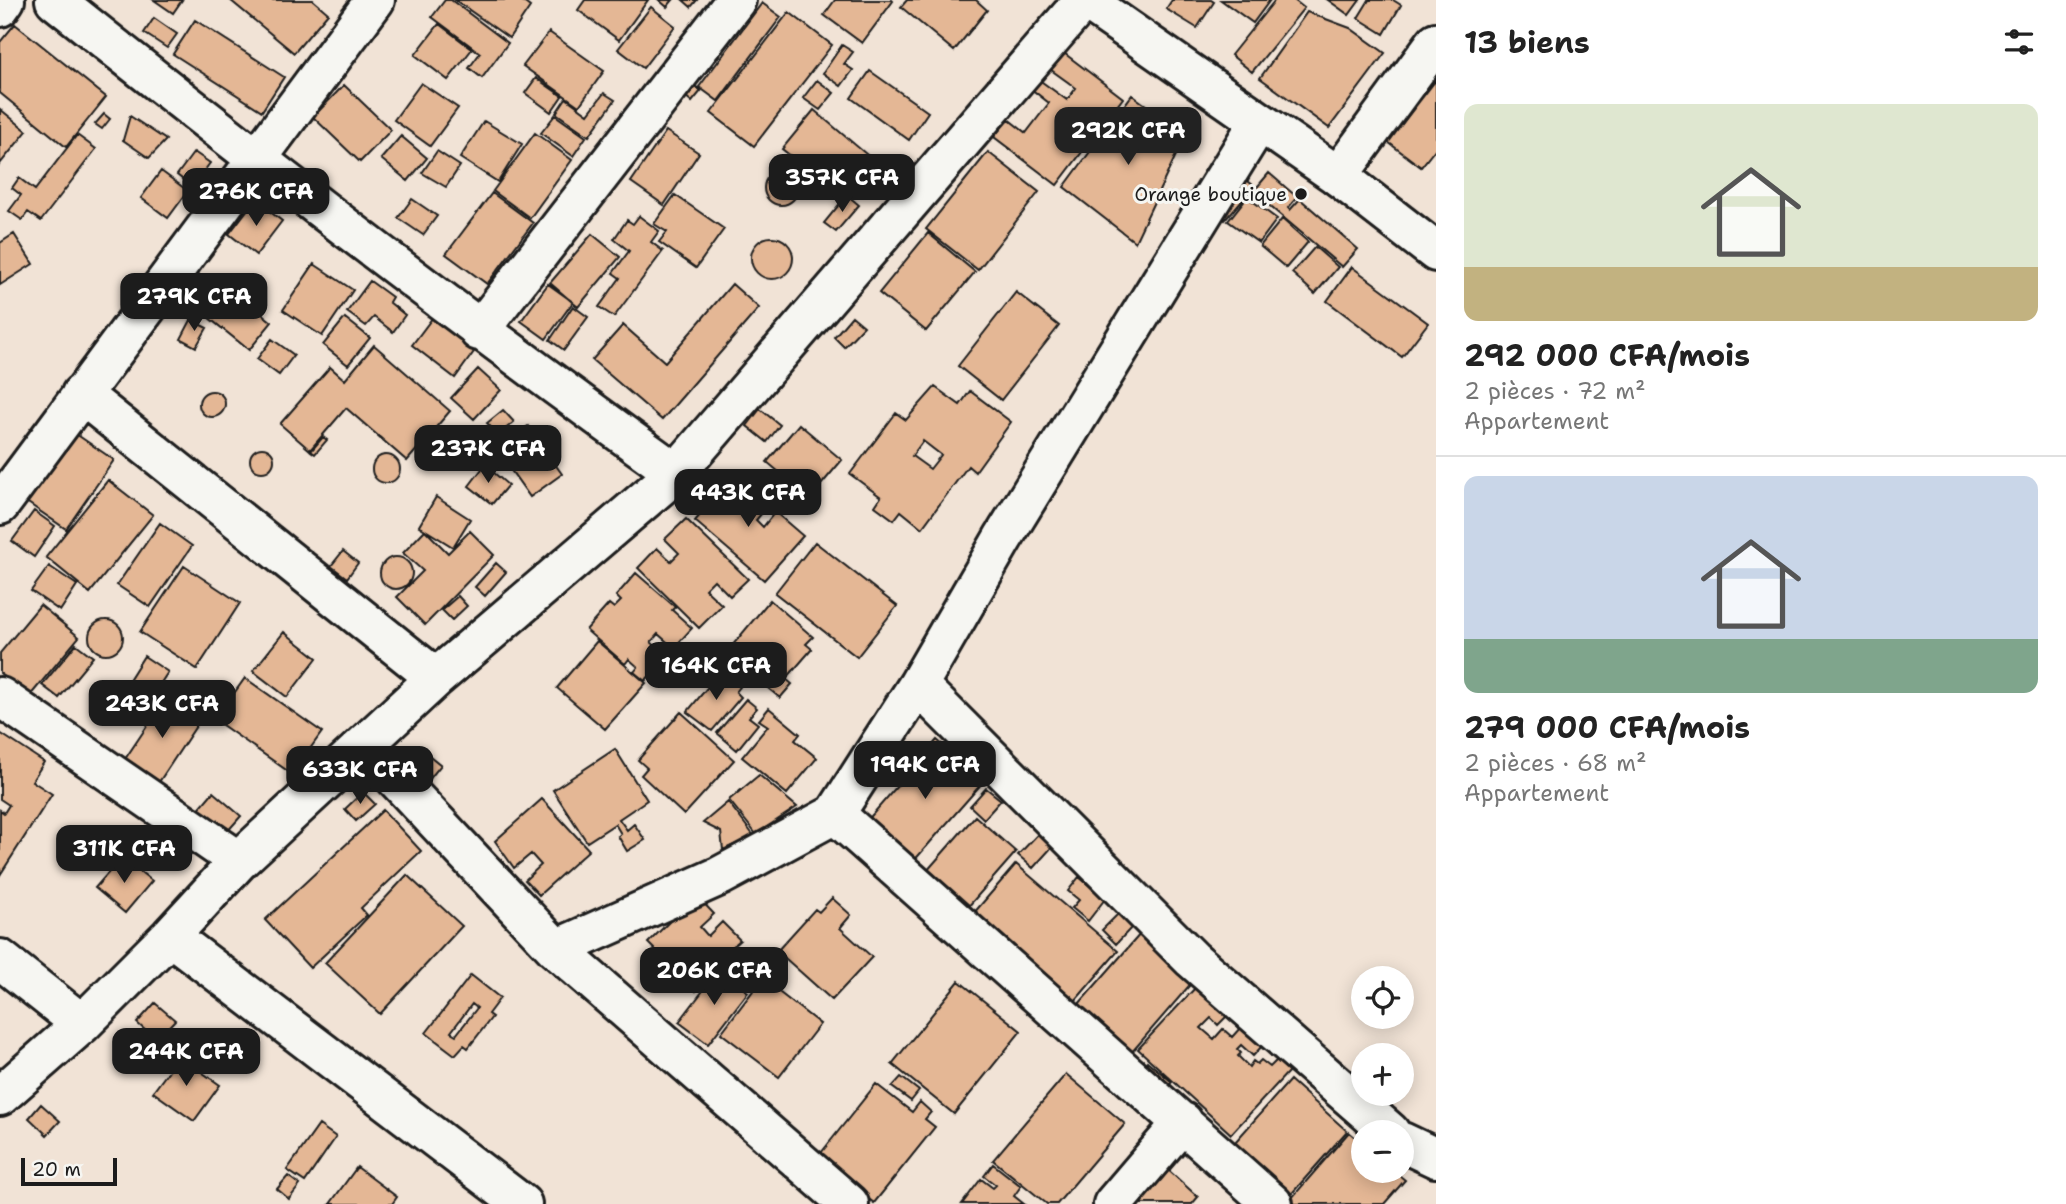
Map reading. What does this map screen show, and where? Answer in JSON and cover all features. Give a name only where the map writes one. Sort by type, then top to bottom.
[{"type":"main road","points":[[0,7],[5,0]]},
{"type":"main road","points":[[55,0],[256,161],[479,331],[676,473]]},
{"type":"main road","points":[[0,505],[374,0]]},
{"type":"main road","points":[[479,331],[736,0]]},
{"type":"main road","points":[[0,1096],[82,1024],[170,936],[239,861],[436,678],[676,473],[1084,0],[1338,176],[1436,252]]},
{"type":"main road","points":[[1338,176],[1436,42]]},
{"type":"main road","points":[[556,949],[720,876],[835,814],[918,685],[1003,538],[1259,122]]},
{"type":"main road","points":[[81,394],[436,678]]},
{"type":"main road","points":[[918,685],[1192,959],[1376,1120]]},
{"type":"main road","points":[[0,697],[239,861]]},
{"type":"main road","points":[[364,745],[556,949],[849,1204]]},
{"type":"main road","points":[[835,814],[1273,1204]]},
{"type":"main road","points":[[170,936],[522,1204]]},
{"type":"main road","points":[[0,959],[82,1024]]},
{"type":"main road","points":[[1113,1204],[1182,1122]]},
{"type":"main road","points":[[1414,1148],[1436,1158]]},
{"type":"building","points":[[154,0],[182,0],[173,13]]},
{"type":"building","points":[[230,0],[313,0],[328,13],[294,53]]},
{"type":"building","points":[[445,0],[451,0],[508,43],[482,78],[469,68],[480,53],[432,17]]},
{"type":"building","points":[[455,0],[521,0],[530,7],[509,38]]},
{"type":"building","points":[[585,0],[648,0],[619,40],[578,10]]},
{"type":"building","points":[[659,0],[673,0],[667,7]]},
{"type":"building","points":[[683,0],[697,0],[691,7]]},
{"type":"building","points":[[835,0],[893,1],[862,43],[824,15]]},
{"type":"building","points":[[907,0],[976,0],[987,10],[954,51],[901,7]]},
{"type":"building","points":[[1172,0],[1214,2],[1197,28],[1166,9]]},
{"type":"building","points":[[1221,0],[1270,0],[1253,23]]},
{"type":"building","points":[[1275,0],[1294,0],[1304,8],[1252,72],[1231,55]]},
{"type":"building","points":[[1328,0],[1360,0],[1349,15]]},
{"type":"building","points":[[1369,0],[1393,0],[1401,5],[1384,34],[1358,18]]},
{"type":"building","points":[[762,3],[781,17],[718,101],[699,87]]},
{"type":"building","points":[[651,7],[675,26],[643,68],[618,49]]},
{"type":"building","points":[[789,12],[832,45],[754,146],[711,113]]},
{"type":"building","points":[[1307,12],[1350,28],[1385,53],[1329,128],[1260,78]]},
{"type":"building","points":[[154,18],[177,34],[167,48],[144,33]]},
{"type":"building","points":[[195,20],[284,77],[262,111],[173,54]]},
{"type":"building","points":[[15,24],[106,97],[66,147],[0,93],[0,42]]},
{"type":"building","points":[[439,24],[472,49],[448,80],[415,55]]},
{"type":"building","points":[[549,32],[604,71],[579,106],[523,66]]},
{"type":"building","points":[[842,45],[853,52],[844,64],[853,70],[841,86],[823,73]]},
{"type":"building","points":[[1060,50],[1123,98],[1057,185],[994,137],[1008,119],[1026,133],[1049,103],[1030,88],[1038,79],[1067,100],[1076,88],[1047,67]]},
{"type":"building","points":[[870,71],[928,112],[909,140],[851,98]]},
{"type":"building","points":[[536,78],[562,96],[551,112],[525,93]]},
{"type":"building","points":[[817,80],[834,93],[820,110],[803,98]]},
{"type":"building","points":[[1436,80],[1436,148],[1421,167],[1388,142]]},
{"type":"building","points":[[421,83],[458,108],[430,146],[394,120]]},
{"type":"building","points":[[693,84],[701,91],[692,102],[684,95]]},
{"type":"building","points":[[344,85],[391,130],[360,162],[313,117]]},
{"type":"building","points":[[604,93],[615,100],[589,136],[556,113],[566,98],[588,114]]},
{"type":"building","points":[[1132,95],[1186,134],[1135,242],[1064,187]]},
{"type":"building","points":[[0,109],[27,131],[0,164]]},
{"type":"building","points":[[814,110],[872,159],[841,196],[782,149]]},
{"type":"building","points":[[104,114],[110,119],[102,129],[95,124]]},
{"type":"building","points":[[555,115],[586,137],[573,156],[541,133]]},
{"type":"building","points":[[130,116],[166,140],[149,158],[123,140]]},
{"type":"building","points":[[484,121],[522,144],[498,182],[460,158]]},
{"type":"building","points":[[666,131],[699,153],[664,205],[631,182]]},
{"type":"building","points":[[535,133],[572,160],[530,218],[493,191]]},
{"type":"building","points":[[77,135],[96,149],[41,221],[28,212],[22,220],[9,211],[21,195],[12,188],[19,178],[35,190]]},
{"type":"building","points":[[401,136],[427,158],[408,181],[381,159]]},
{"type":"building","points":[[437,151],[460,166],[446,187],[422,173]]},
{"type":"building","points":[[194,152],[210,163],[192,187],[177,175]]},
{"type":"building","points":[[988,152],[1039,192],[978,270],[926,229]]},
{"type":"building","points":[[161,171],[188,191],[168,218],[141,198]]},
{"type":"building","points":[[781,171],[793,176],[798,188],[793,200],[781,205],[769,200],[764,188],[769,176]]},
{"type":"building","points":[[1269,173],[1297,197],[1288,208],[1290,210],[1300,199],[1358,249],[1342,267],[1253,192]]},
{"type":"building","points":[[1243,177],[1254,186],[1225,220],[1215,211]]},
{"type":"building","points":[[492,193],[533,223],[487,284],[446,254]]},
{"type":"building","points":[[675,195],[724,229],[696,268],[659,242],[667,232],[654,224]]},
{"type":"building","points":[[847,195],[859,205],[836,232],[824,223]]},
{"type":"building","points":[[1247,197],[1277,219],[1259,243],[1228,221]]},
{"type":"building","points":[[412,199],[437,216],[423,235],[398,218]]},
{"type":"building","points":[[255,200],[282,221],[256,255],[229,234]]},
{"type":"building","points":[[639,216],[659,231],[651,242],[663,251],[614,317],[599,307],[620,278],[613,273],[629,251],[614,239],[627,220],[633,224]]},
{"type":"building","points":[[1282,219],[1308,242],[1286,268],[1260,246]]},
{"type":"building","points":[[928,233],[975,272],[926,331],[879,293]]},
{"type":"building","points":[[14,234],[33,264],[0,285],[0,243]]},
{"type":"building","points":[[592,234],[620,257],[578,307],[550,283]]},
{"type":"building","points":[[772,237],[787,243],[793,258],[787,273],[772,279],[757,273],[751,258],[757,243]]},
{"type":"building","points":[[1315,247],[1338,267],[1315,294],[1292,273]]},
{"type":"building","points":[[314,264],[353,290],[322,336],[283,310]]},
{"type":"building","points":[[1352,267],[1428,323],[1402,357],[1327,301]]},
{"type":"building","points":[[216,277],[272,322],[249,350],[193,305]]},
{"type":"building","points":[[370,281],[392,297],[389,302],[405,315],[393,332],[374,317],[366,326],[347,312]]},
{"type":"building","points":[[187,283],[194,289],[183,302],[176,295]]},
{"type":"building","points":[[548,284],[573,302],[546,339],[521,321]]},
{"type":"building","points":[[732,284],[759,308],[662,420],[592,360],[623,325],[665,362]]},
{"type":"building","points":[[1016,292],[1059,326],[1001,400],[958,366]]},
{"type":"building","points":[[573,306],[588,317],[564,350],[550,340]]},
{"type":"building","points":[[852,316],[864,326],[844,347],[834,337]]},
{"type":"building","points":[[433,317],[476,349],[455,378],[412,345]]},
{"type":"building","points":[[345,318],[370,338],[348,365],[323,345]]},
{"type":"building","points":[[191,320],[207,328],[196,347],[181,339]]},
{"type":"building","points":[[272,339],[294,355],[279,375],[257,359]]},
{"type":"building","points":[[374,345],[450,411],[407,461],[346,408],[310,450],[280,424],[330,367],[345,380]]},
{"type":"building","points":[[478,369],[501,390],[474,419],[451,398]]},
{"type":"building","points":[[935,387],[960,405],[970,391],[1011,422],[975,472],[968,466],[922,528],[901,511],[894,520],[875,506],[881,497],[850,474],[896,413],[906,420]],"holes":[[[923,441],[941,455],[930,469],[912,456]]]},
{"type":"building","points":[[212,391],[221,395],[225,404],[221,413],[212,417],[203,413],[199,404],[203,395]]},
{"type":"building","points":[[760,409],[780,425],[767,442],[747,426]]},
{"type":"building","points":[[503,410],[514,422],[498,435],[487,423]]},
{"type":"building","points":[[799,424],[842,460],[810,498],[767,462]]},
{"type":"building","points":[[528,426],[562,474],[530,497],[495,448]]},
{"type":"building","points":[[73,432],[114,460],[66,529],[25,501]]},
{"type":"building","points":[[323,437],[327,440],[315,454],[311,451]]},
{"type":"building","points":[[262,448],[273,455],[274,460],[267,471],[262,472],[251,465],[250,460],[257,449]]},
{"type":"building","points":[[386,455],[396,459],[400,469],[396,479],[386,483],[376,479],[372,469],[376,459]]},
{"type":"building","points":[[485,465],[508,485],[492,504],[469,486]]},
{"type":"building","points":[[733,476],[768,506],[756,520],[763,527],[775,512],[803,536],[764,580],[695,521]]},
{"type":"building","points":[[108,480],[153,515],[90,593],[46,557]]},
{"type":"building","points":[[436,497],[470,519],[453,547],[419,526]]},
{"type":"building","points":[[34,511],[55,526],[34,557],[12,541]]},
{"type":"building","points":[[686,519],[748,579],[730,596],[714,580],[705,589],[722,605],[699,628],[638,568],[657,548],[671,561],[679,553],[665,539]]},
{"type":"building","points":[[160,523],[192,546],[150,607],[117,585]]},
{"type":"building","points":[[425,530],[448,553],[470,531],[494,555],[425,625],[397,597],[423,571],[403,553]]},
{"type":"building","points":[[815,542],[897,606],[857,657],[775,593]]},
{"type":"building","points":[[343,551],[358,563],[347,578],[331,566]]},
{"type":"building","points":[[396,557],[408,561],[412,573],[408,585],[396,589],[384,585],[380,573],[384,561]]},
{"type":"building","points":[[496,563],[506,572],[485,596],[475,587]]},
{"type":"building","points":[[49,566],[77,585],[60,611],[31,591]]},
{"type":"building","points":[[184,566],[240,603],[197,669],[140,632]]},
{"type":"building","points":[[636,573],[675,607],[672,610],[692,628],[674,648],[658,634],[651,642],[667,656],[645,681],[634,672],[638,667],[629,659],[625,664],[586,630],[609,604],[614,608],[621,601],[616,596]]},
{"type":"building","points":[[458,596],[467,606],[452,620],[442,610]]},
{"type":"building","points":[[770,600],[813,637],[806,644],[812,649],[786,679],[792,684],[780,698],[726,653]]},
{"type":"building","points":[[40,605],[79,637],[29,697],[0,673],[0,653]]},
{"type":"building","points":[[106,620],[118,625],[123,637],[118,649],[106,654],[94,649],[89,637],[94,625]]},
{"type":"building","points":[[284,632],[317,658],[287,697],[253,671]]},
{"type":"building","points":[[597,641],[646,683],[605,729],[557,688]]},
{"type":"building","points":[[76,644],[93,657],[59,698],[42,685]]},
{"type":"building","points":[[144,656],[168,672],[143,710],[120,694]]},
{"type":"building","points":[[721,671],[740,687],[736,692],[741,697],[712,731],[687,712]]},
{"type":"building","points":[[245,678],[322,732],[292,774],[215,720]]},
{"type":"building","points":[[172,689],[206,711],[153,791],[119,768]]},
{"type":"building","points":[[746,699],[757,708],[749,717],[758,724],[737,750],[717,733]]},
{"type":"building","points":[[769,708],[800,734],[795,740],[817,758],[787,794],[742,757],[768,726],[759,720]]},
{"type":"building","points":[[681,712],[734,760],[684,815],[641,775],[647,768],[638,760]]},
{"type":"building","points":[[0,733],[44,762],[32,781],[52,794],[0,875],[0,810],[4,813],[9,805],[0,799]]},
{"type":"building","points":[[937,740],[984,781],[912,863],[866,822]]},
{"type":"building","points":[[420,748],[441,765],[428,781],[407,764]]},
{"type":"building","points":[[615,749],[647,800],[619,819],[627,830],[634,824],[645,840],[627,851],[618,836],[621,834],[615,824],[587,842],[553,790]]},
{"type":"building","points":[[759,775],[797,807],[756,834],[729,800]]},
{"type":"building","points":[[986,788],[1001,800],[984,819],[970,806]]},
{"type":"building","points":[[213,792],[241,816],[218,842],[190,819]]},
{"type":"building","points":[[363,792],[375,804],[356,821],[345,809]]},
{"type":"building","points":[[542,799],[589,850],[539,895],[525,880],[541,865],[531,854],[514,868],[495,841]]},
{"type":"building","points":[[728,802],[754,836],[723,850],[721,832],[703,823]]},
{"type":"building","points":[[383,810],[421,851],[361,908],[367,915],[310,968],[265,920]]},
{"type":"building","points":[[975,816],[1016,852],[967,908],[926,872]]},
{"type":"building","points":[[1039,833],[1053,846],[1033,868],[1018,855]]},
{"type":"building","points":[[122,857],[152,881],[125,913],[95,888]]},
{"type":"building","points":[[1016,864],[1118,951],[1075,1001],[973,914]]},
{"type":"building","points":[[407,875],[462,926],[380,1014],[325,963]]},
{"type":"building","points":[[1079,877],[1105,899],[1088,921],[1072,908],[1079,900],[1068,891]]},
{"type":"building","points":[[696,895],[714,914],[700,927],[708,936],[722,922],[740,940],[731,948],[735,952],[696,991],[648,943]]},
{"type":"building","points":[[832,898],[851,915],[840,928],[872,957],[832,1000],[777,951],[815,909],[819,912]]},
{"type":"building","points":[[1119,913],[1132,927],[1116,944],[1102,930]]},
{"type":"building","points":[[1141,933],[1195,979],[1125,1060],[1071,1013]]},
{"type":"building","points":[[719,970],[748,992],[708,1044],[679,1022]]},
{"type":"building","points":[[471,975],[500,998],[488,1014],[492,1017],[468,1048],[464,1045],[455,1055],[426,1033]],"holes":[[[472,1004],[477,1008],[456,1035],[451,1032]]]},
{"type":"building","points":[[762,979],[820,1024],[779,1077],[721,1033]]},
{"type":"building","points":[[959,981],[1021,1031],[954,1114],[892,1064]]},
{"type":"building","points":[[1197,986],[1228,1015],[1218,1025],[1211,1018],[1201,1028],[1214,1039],[1223,1029],[1232,1037],[1241,1027],[1262,1046],[1253,1056],[1241,1045],[1237,1049],[1241,1053],[1238,1056],[1249,1067],[1253,1061],[1257,1064],[1261,1060],[1270,1067],[1277,1060],[1289,1071],[1231,1134],[1138,1049]]},
{"type":"building","points":[[155,1003],[175,1020],[156,1040],[137,1023]]},
{"type":"building","points":[[173,1052],[220,1085],[194,1121],[153,1092],[173,1065],[167,1060]]},
{"type":"building","points":[[1147,1061],[1172,1082],[1162,1092],[1138,1071]]},
{"type":"building","points":[[1066,1074],[1125,1124],[1057,1204],[1047,1204],[993,1160]]},
{"type":"building","points":[[901,1077],[919,1091],[911,1101],[892,1087]]},
{"type":"building","points":[[1290,1080],[1347,1131],[1286,1200],[1228,1150]]},
{"type":"building","points":[[876,1084],[912,1112],[920,1102],[931,1112],[925,1119],[935,1127],[874,1203],[817,1158]]},
{"type":"building","points":[[41,1104],[60,1121],[47,1135],[29,1118]]},
{"type":"building","points":[[319,1125],[336,1137],[305,1182],[287,1170]]},
{"type":"building","points":[[1349,1132],[1351,1183],[1402,1183],[1384,1204],[1295,1204],[1290,1200]]},
{"type":"building","points":[[993,1164],[1021,1186],[1014,1196],[1024,1204],[962,1204],[981,1179],[993,1188],[996,1185],[984,1176]]},
{"type":"building","points":[[357,1167],[397,1197],[392,1204],[330,1204]]},
{"type":"building","points":[[1166,1168],[1198,1197],[1192,1204],[1134,1204]]},
{"type":"building","points":[[288,1176],[300,1185],[289,1199],[277,1189]]},
{"type":"place","name":"Orange boutique","points":[[1301,194]]}]
